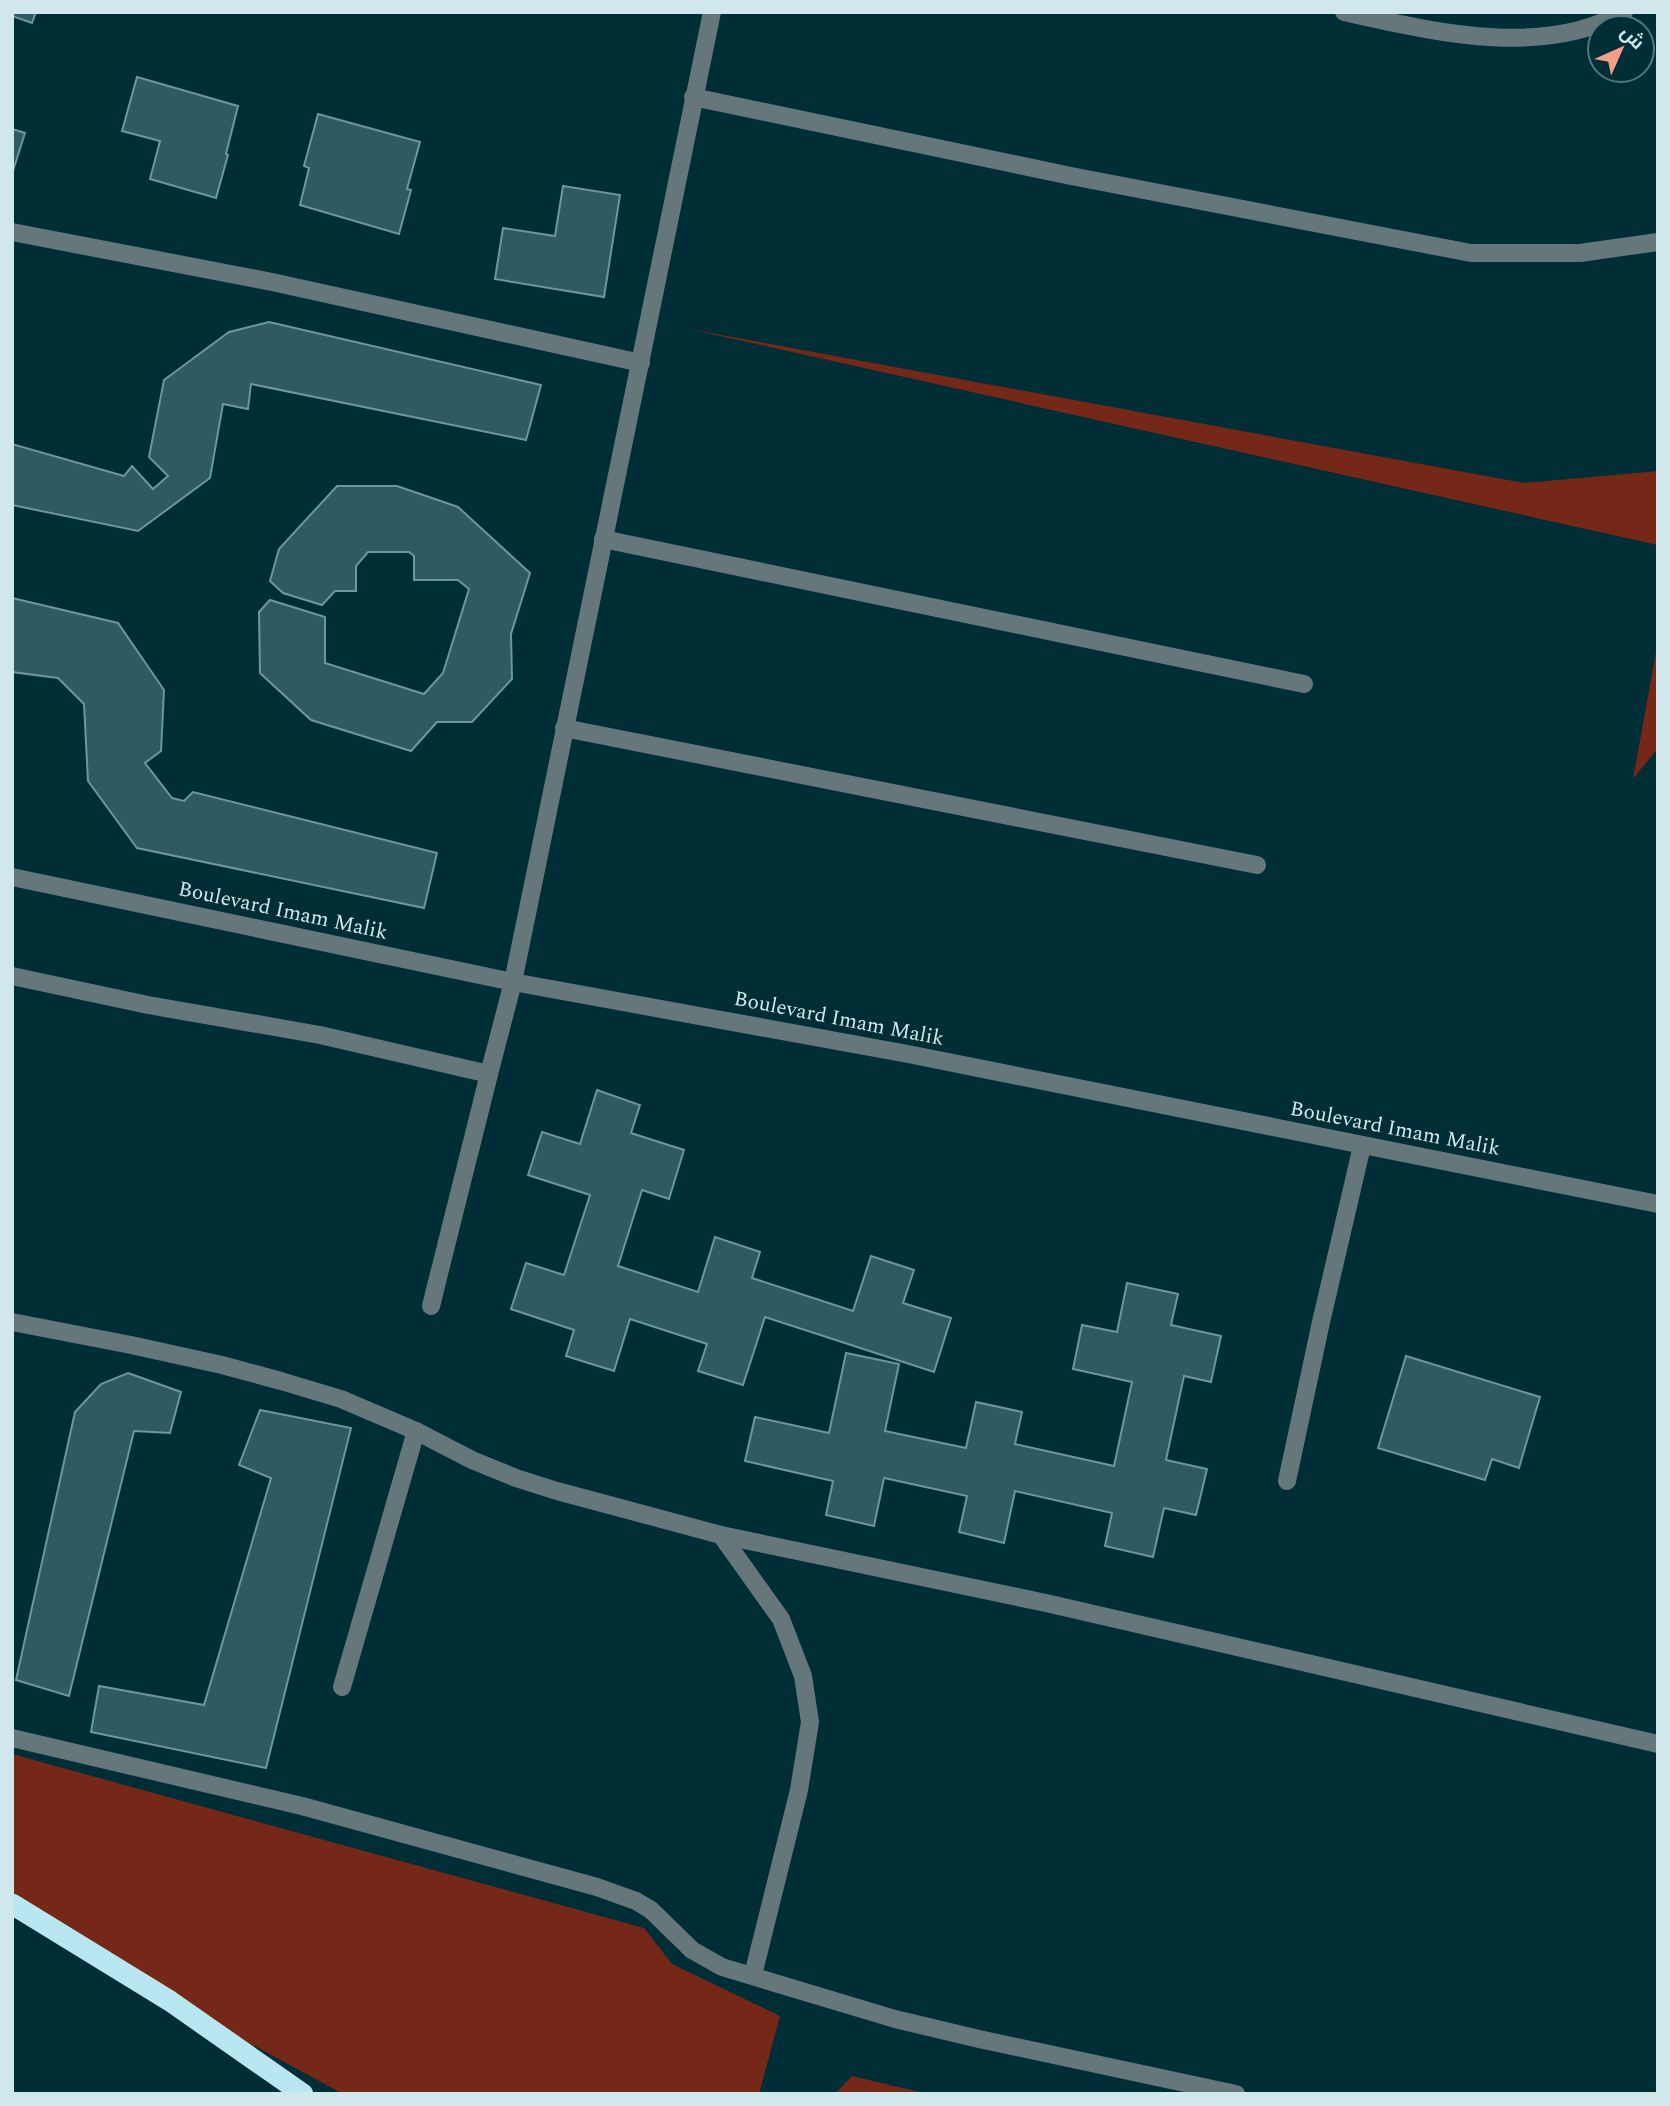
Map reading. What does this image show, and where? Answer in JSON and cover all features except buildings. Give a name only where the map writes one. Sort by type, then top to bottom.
[{"type":"highway","points":[[12,1904],[170,2001],[303,2094]]},
{"type":"street","points":[[430,1307],[513,982],[712,12]]},
{"type":"street","points":[[1344,12],[1395,23],[1495,38],[1559,36],[1609,21],[1624,12]]},
{"type":"street","points":[[693,97],[1071,176],[1471,253],[1580,253],[1658,242]]},
{"type":"street","points":[[12,232],[272,282],[640,363]]},
{"type":"street","points":[[603,539],[1304,684]]},
{"type":"street","points":[[564,728],[1257,865]]},
{"type":"street","name":"Boulevard Imam Malik","points":[[12,877],[513,982],[908,1054],[1658,1204]]},
{"type":"street","points":[[12,976],[148,1005],[320,1035],[489,1074]]},
{"type":"street","points":[[1287,1481],[1362,1146]]},
{"type":"street","points":[[13,1326],[131,1345],[281,1381],[341,1399],[516,1478],[721,1535],[1045,1603],[1658,1744]]},
{"type":"street","points":[[342,1687],[416,1431]]},
{"type":"street","points":[[721,1535],[781,1619],[803,1676],[810,1722],[799,1790],[753,1975]]},
{"type":"street","points":[[12,1738],[302,1806],[597,1887],[636,1901],[651,1910],[692,1950],[722,1967],[860,2009],[979,2039],[1236,2094]]},
{"type":"shaded area","points":[[689,329],[1524,483],[1658,471],[1658,545]]},
{"type":"shaded area","points":[[1658,641],[1658,748],[1633,779]]},
{"type":"shaded area","points":[[12,1754],[644,1928],[672,1964],[780,2016],[759,2094],[343,2094],[12,1914]]},
{"type":"shaded area","points":[[852,2076],[928,2094],[835,2094]]}]
